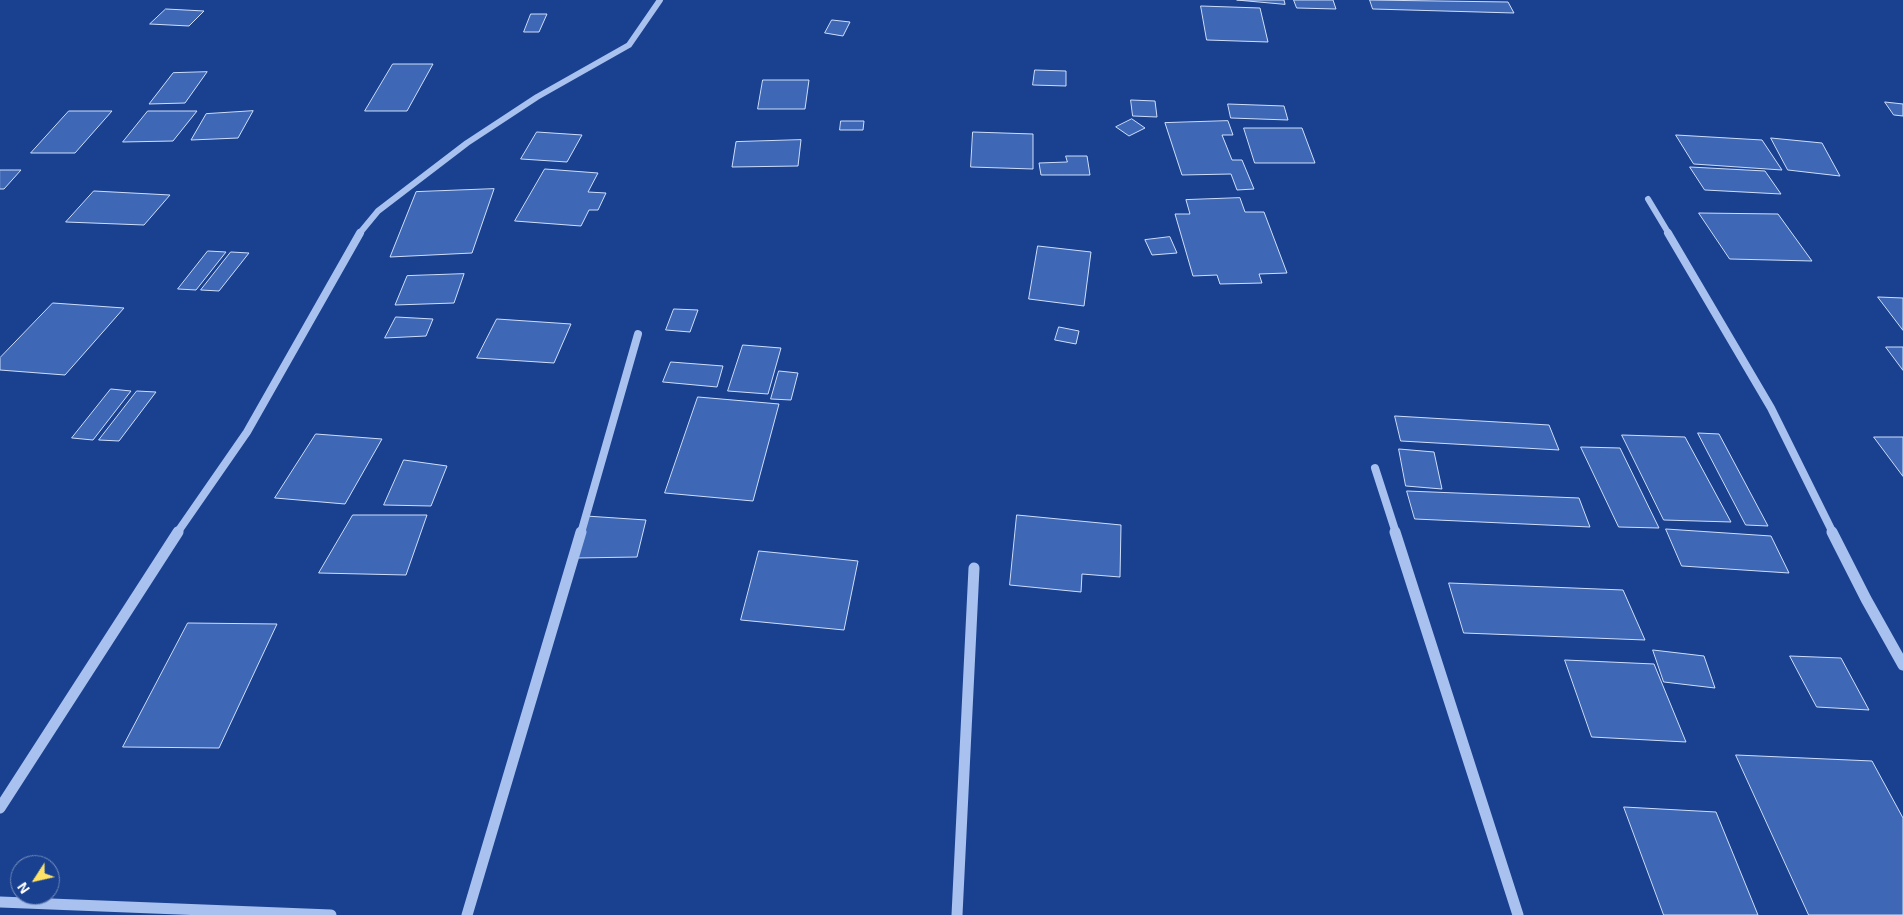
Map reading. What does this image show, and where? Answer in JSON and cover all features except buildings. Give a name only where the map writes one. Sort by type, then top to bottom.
[{"type":"street","points":[[0,808],[181,527],[247,432],[356,237],[378,210],[498,122],[537,97],[629,45],[660,0]]},
{"type":"street","points":[[1648,199],[1771,408],[1866,599],[1903,665]]},
{"type":"street","points":[[467,915],[586,516],[638,334]]},
{"type":"street","points":[[1375,468],[1518,915]]},
{"type":"street","points":[[957,915],[974,568]]},
{"type":"street","points":[[0,902],[331,915]]}]
